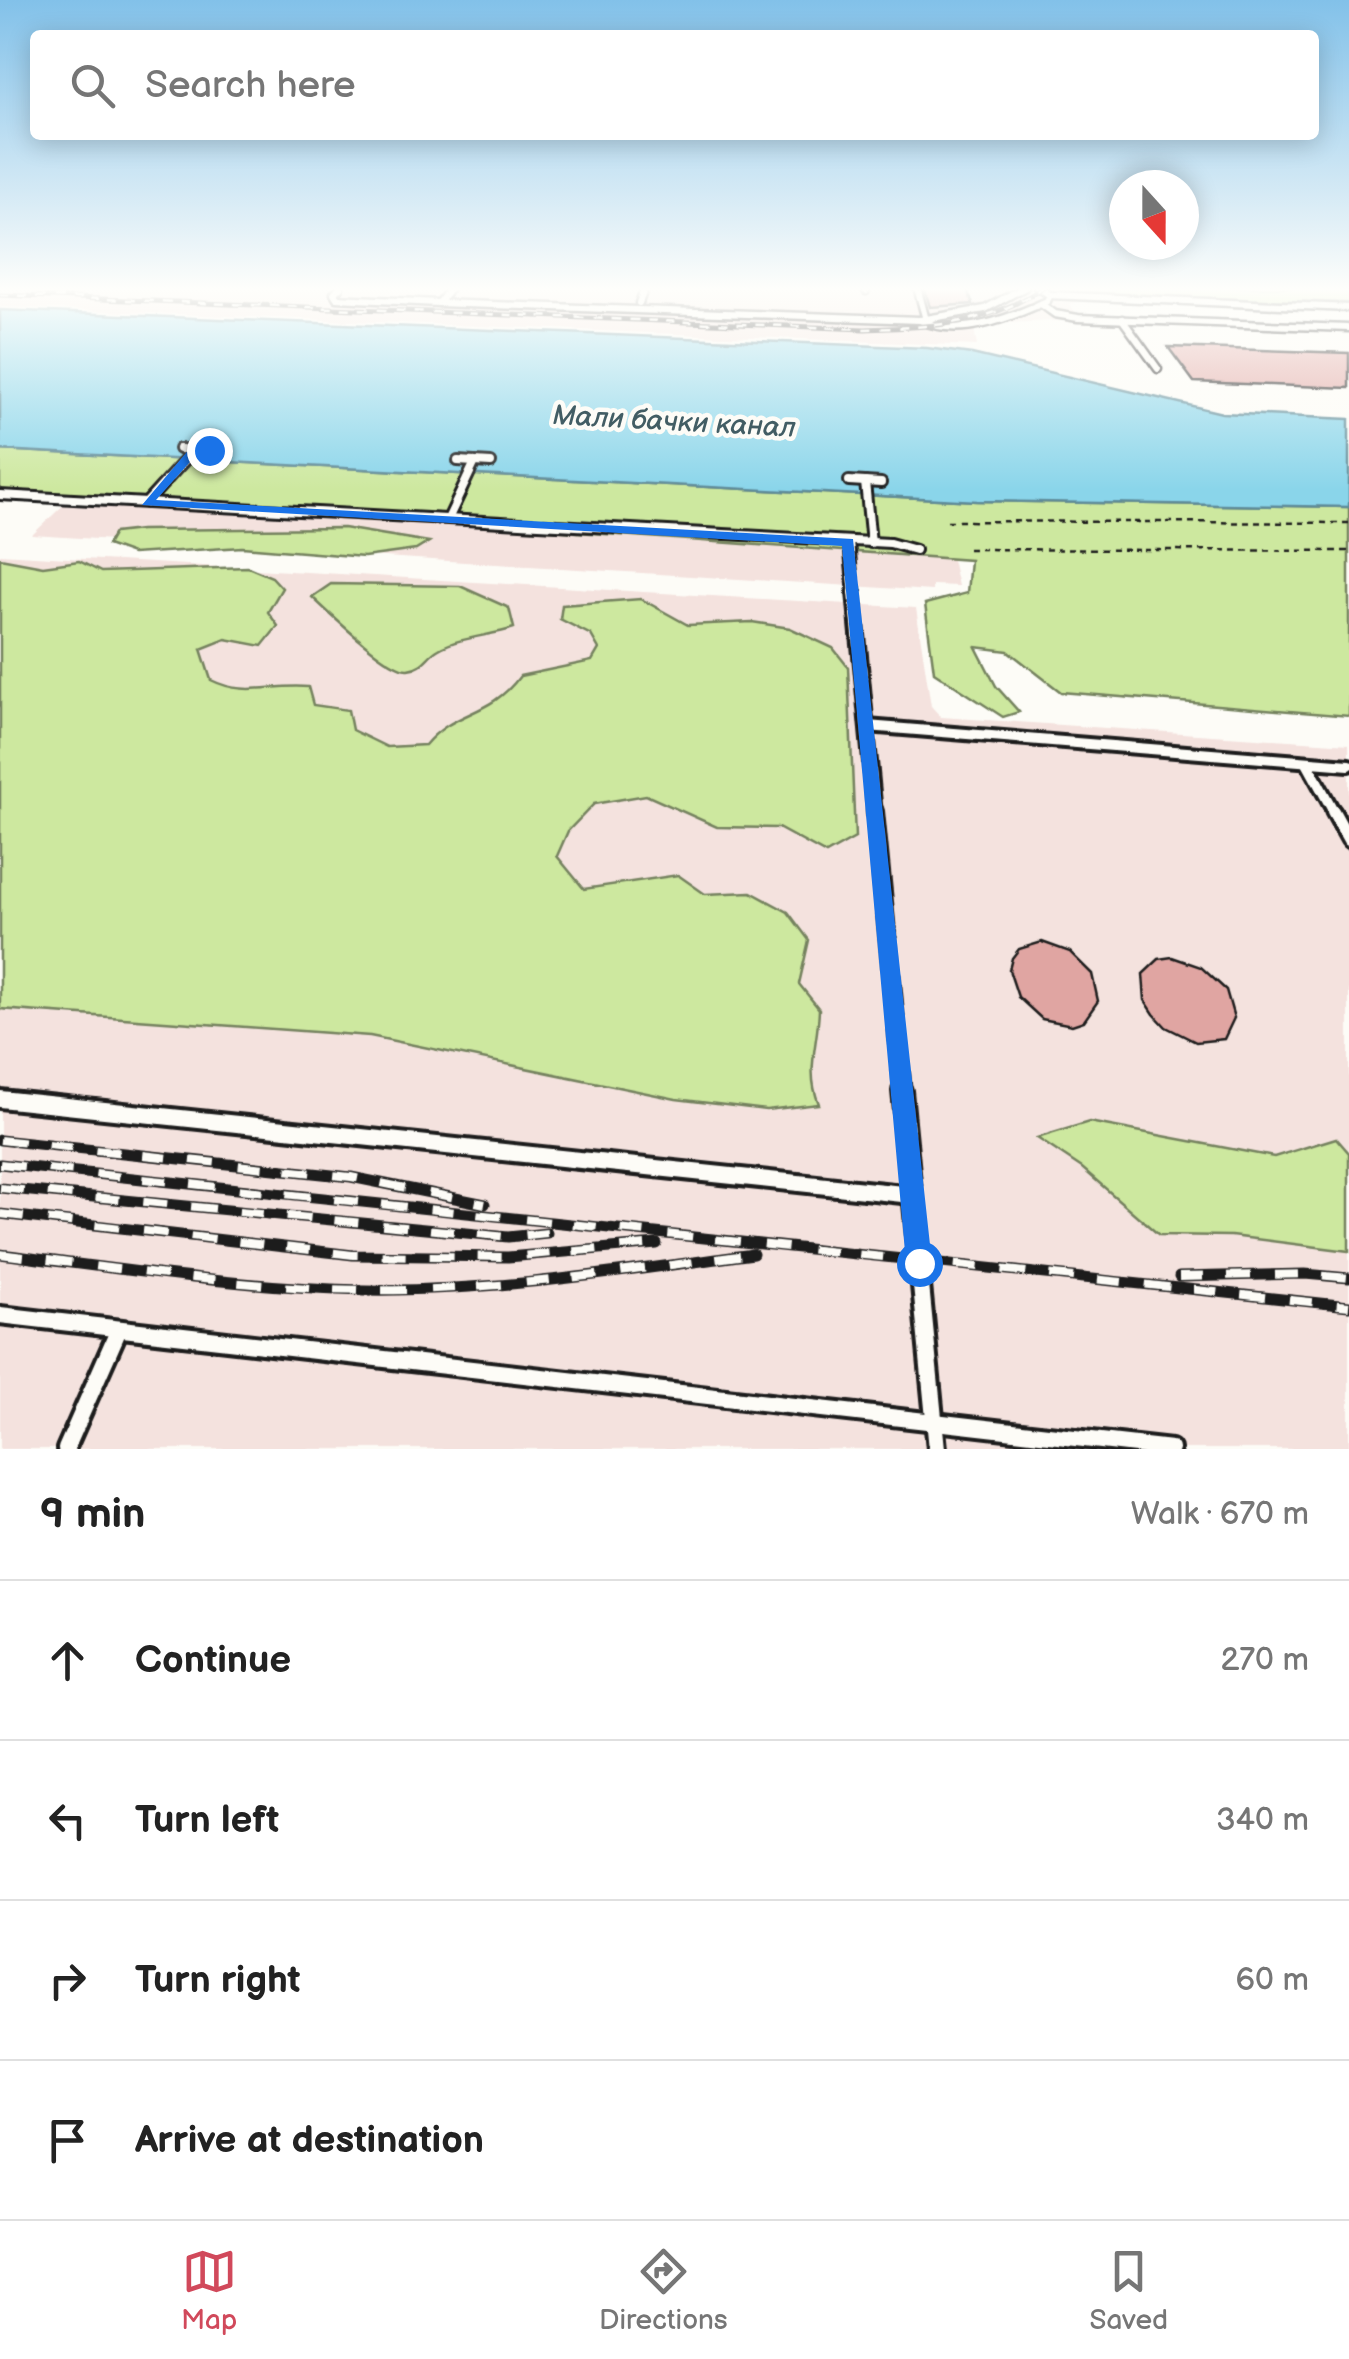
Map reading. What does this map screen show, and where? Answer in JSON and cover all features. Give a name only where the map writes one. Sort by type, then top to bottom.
[{"type":"lane","points":[[1147,355],[1158,370]]},
{"type":"lane","points":[[180,448],[209,450]]},
{"type":"lane","points":[[146,503],[195,450]]},
{"type":"lane","points":[[458,461],[491,462]]},
{"type":"lane","points":[[448,517],[475,462]]},
{"type":"lane","points":[[848,481],[881,483]]},
{"type":"lane","points":[[865,482],[871,543]]},
{"type":"lane","points":[[0,494],[448,517],[871,543],[915,550]]},
{"type":"lane","points":[[848,542],[937,1449]]},
{"type":"lane","points":[[868,726],[1349,766]]},
{"type":"lane","points":[[1307,763],[1349,840]]},
{"type":"lane","points":[[0,1099],[912,1195]]},
{"type":"lane","points":[[0,1315],[1171,1449]]},
{"type":"lane","points":[[66,1449],[119,1329]]},
{"type":"path","points":[[947,521],[1349,523]]},
{"type":"path","points":[[968,549],[1349,551]]},
{"type":"shaded area","points":[[73,496],[947,537],[958,586],[932,585],[932,591],[32,535]]},
{"type":"shaded area","points":[[0,554],[916,608],[931,706],[941,717],[1349,744],[1349,1449],[0,1449]]},
{"type":"green space","points":[[0,450],[977,501],[1349,507],[1349,716],[1061,692],[1008,651],[976,647],[996,686],[1019,712],[1003,717],[934,672],[925,604],[967,593],[970,560],[0,491]]},
{"type":"green space","points":[[343,528],[429,542],[416,550],[364,557],[242,547],[132,554],[107,545],[114,533],[140,530]]},
{"type":"green space","points":[[0,558],[43,566],[79,561],[101,572],[248,567],[272,577],[282,588],[268,612],[278,626],[262,646],[226,639],[201,649],[211,680],[246,689],[308,687],[313,705],[348,710],[352,730],[387,747],[425,745],[448,725],[496,699],[520,676],[592,661],[599,649],[591,635],[560,619],[562,605],[641,599],[688,625],[752,622],[790,628],[833,648],[848,667],[855,838],[826,854],[778,828],[717,827],[646,795],[594,804],[568,831],[557,856],[584,889],[678,875],[705,894],[751,892],[788,912],[809,940],[799,984],[819,1009],[813,1080],[819,1104],[766,1110],[676,1099],[370,1036],[0,1009]]},
{"type":"green space","points":[[331,584],[460,586],[509,608],[514,628],[447,645],[418,666],[399,667],[359,640],[312,597]]},
{"type":"green space","points":[[1089,1122],[1274,1157],[1336,1138],[1349,1153],[1349,1251],[1231,1236],[1159,1235],[1082,1168],[1037,1138]]},
{"type":"water","name":"Мали бачки канал","points":[[0,355],[975,355],[1222,413],[1349,419],[1349,507],[977,501],[0,450]]},
{"type":"building","points":[[1174,355],[1349,355],[1349,388],[1194,382]]},
{"type":"building","points":[[1042,942],[1070,952],[1092,974],[1098,1001],[1084,1021],[1072,1025],[1042,1019],[1018,997],[1009,970],[1012,958],[1019,949]]},
{"type":"building","points":[[1172,957],[1201,967],[1226,990],[1234,1018],[1224,1039],[1196,1042],[1166,1027],[1145,1000],[1143,974],[1159,959]]},
{"type":"railway","points":[[0,1140],[351,1177],[485,1204]]},
{"type":"railway","points":[[0,1164],[1349,1306]]},
{"type":"railway","points":[[0,1188],[508,1237],[547,1233]]},
{"type":"railway","points":[[0,1214],[353,1255],[508,1257],[657,1244]]},
{"type":"railway","points":[[0,1254],[228,1282],[365,1290],[511,1284],[753,1254]]},
{"type":"railway","points":[[1179,1277],[1305,1274],[1349,1278]]},
{"type":"route","points":[[209,450],[195,450],[146,503],[848,542],[919,1263]]}]
